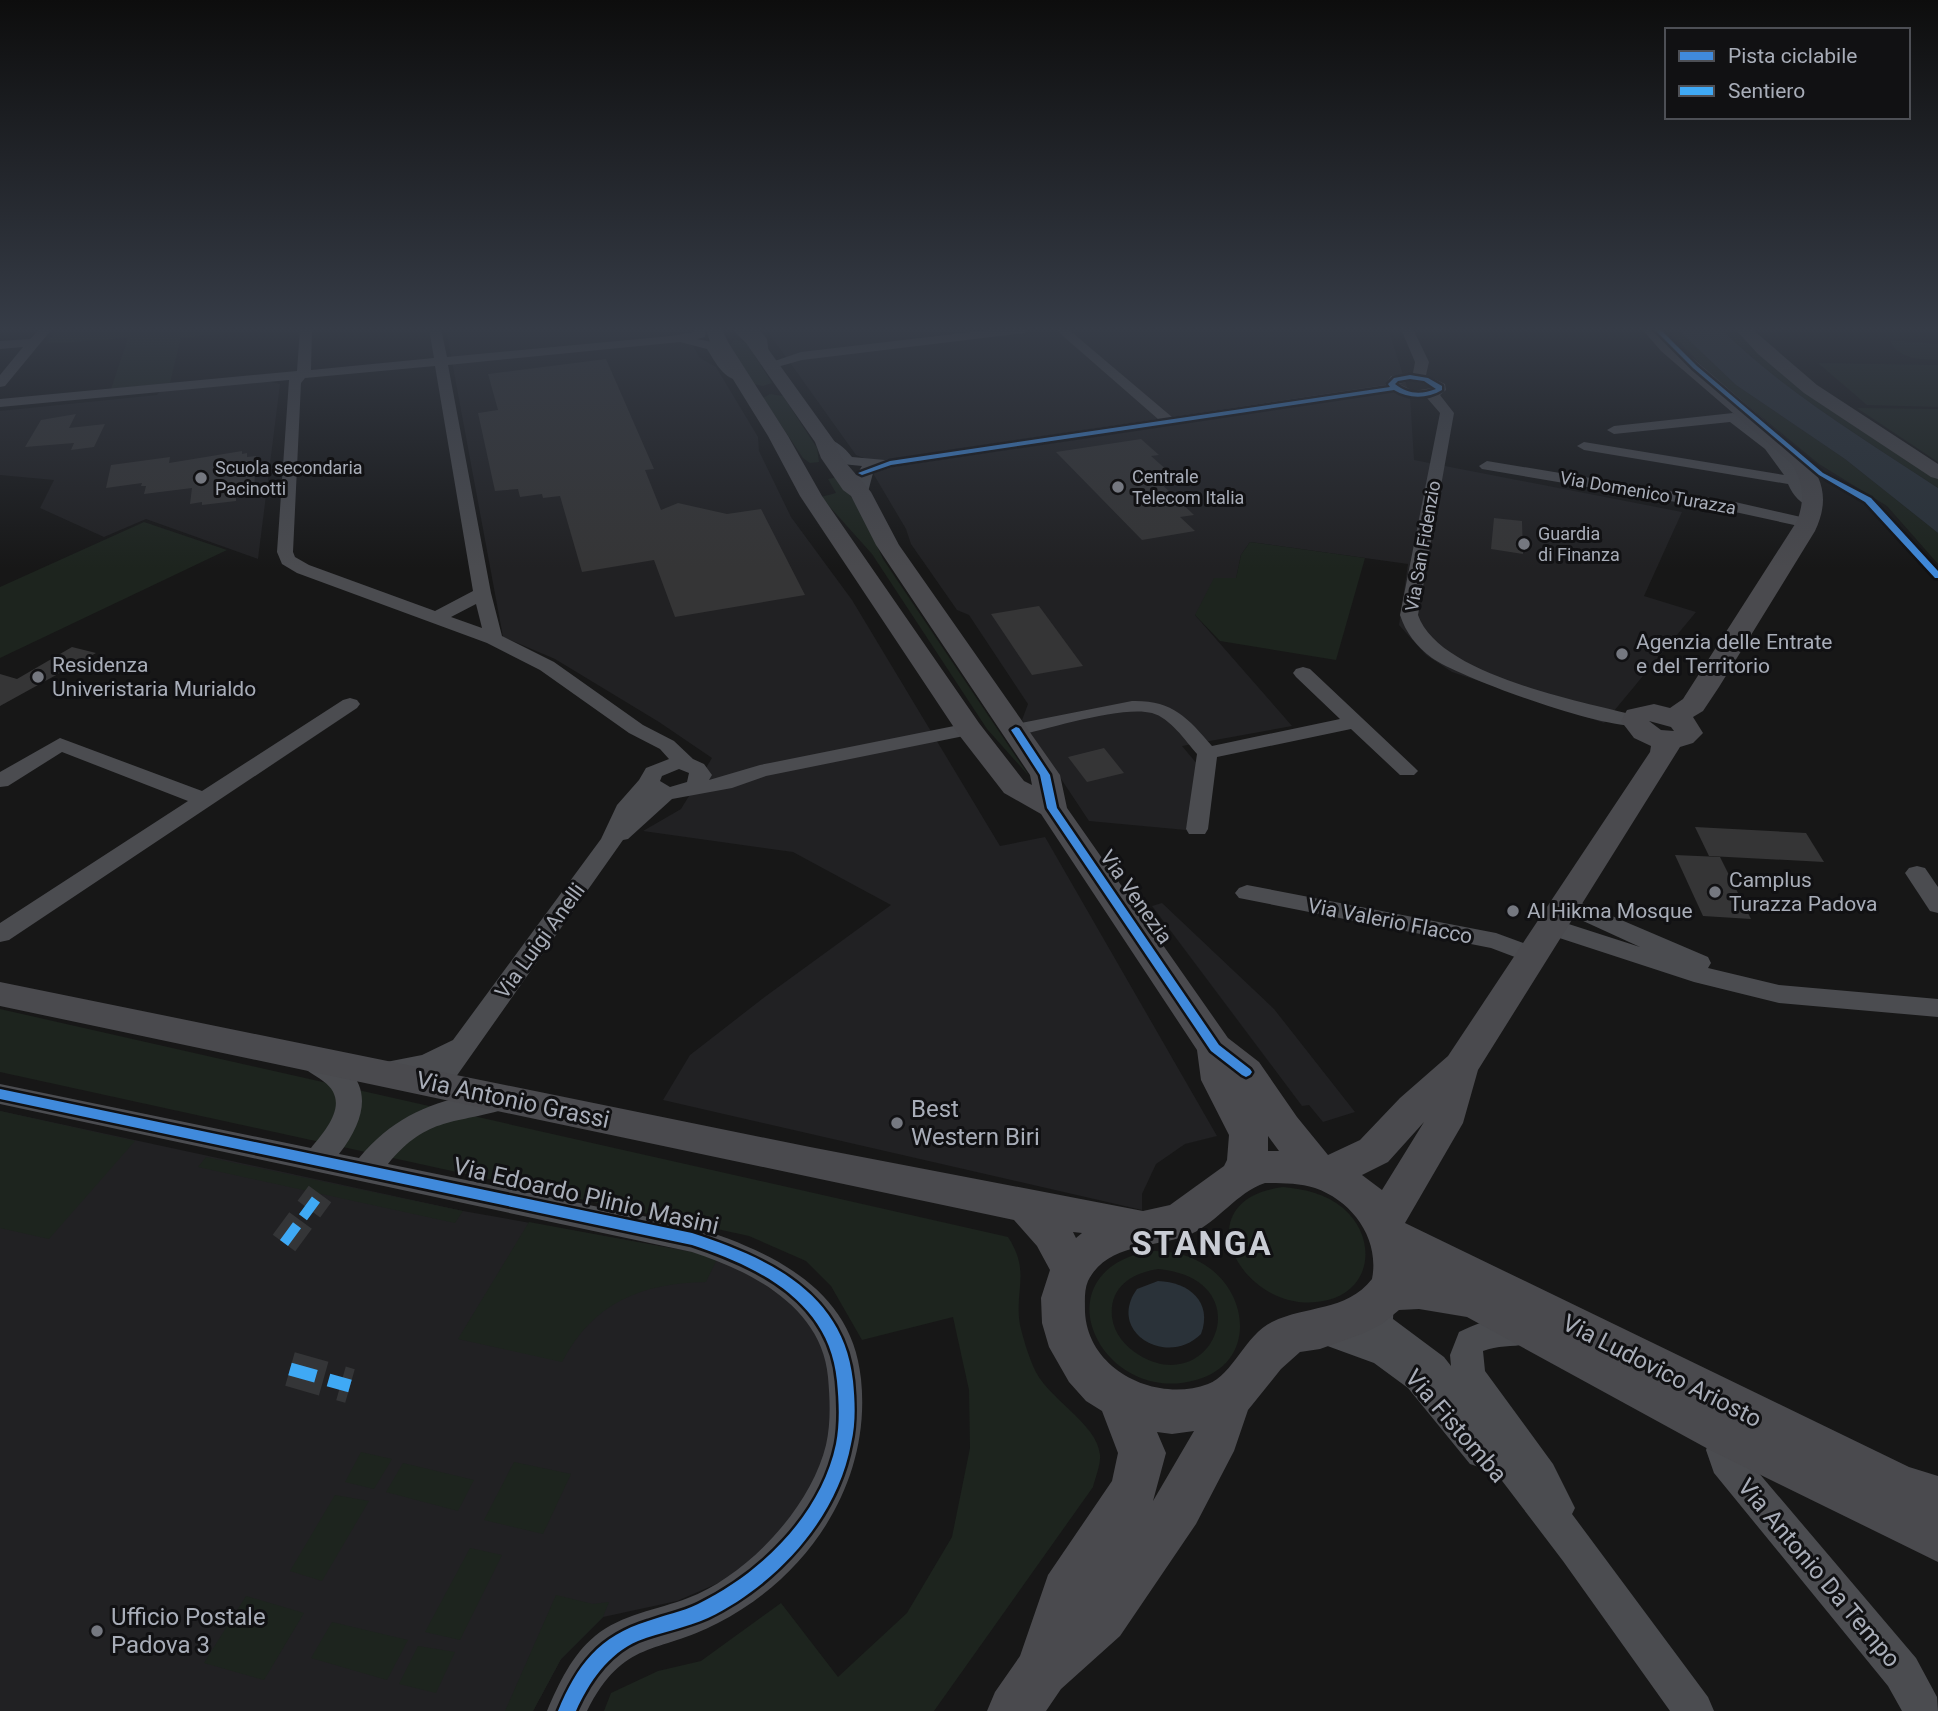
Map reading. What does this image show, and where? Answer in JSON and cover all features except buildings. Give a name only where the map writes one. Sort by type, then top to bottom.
[{"type":"main road","name":"Via Venezia","points":[[760,409],[811,496],[969,729],[1014,787],[1052,808]]},
{"type":"main road","name":"Via Venezia","points":[[800,409],[851,485],[860,492],[888,545],[1016,730],[1045,775],[1052,808],[1215,1048],[1246,1072],[1283,1128],[1322,1173]]},
{"type":"main road","points":[[1387,1228],[1444,1123],[1461,1066],[1664,752],[1671,729],[1698,699],[1810,512],[1810,475],[1798,459],[1740,409]]},
{"type":"main road","points":[[1839,409],[1938,473]]},
{"type":"main road","points":[[794,464],[817,470],[830,465],[828,450]]},
{"type":"main road","points":[[1635,721],[1636,726],[1648,735],[1671,729]]},
{"type":"main road","name":"Via Antonio Grassi","points":[[0,994],[823,1166],[1141,1228]]},
{"type":"main road","name":"Via Venezia","points":[[1215,1048],[1220,1080],[1236,1106],[1248,1135],[1248,1160],[1240,1175]]},
{"type":"main road","points":[[1322,1173],[1374,1151],[1414,1108],[1461,1066]]},
{"type":"main road","points":[[1028,1690],[1102,1618],[1179,1507],[1217,1435],[1229,1398],[1268,1351],[1288,1335],[1320,1329],[1361,1314],[1383,1296],[1396,1269],[1387,1228],[1363,1197],[1344,1182],[1322,1173],[1282,1166],[1265,1167],[1240,1175],[1194,1212],[1174,1223],[1112,1236],[1091,1249],[1072,1269],[1065,1287],[1062,1307],[1065,1328],[1084,1367],[1100,1385],[1120,1399],[1171,1412],[1195,1410],[1229,1398]]},
{"type":"main road","points":[[1027,1206],[1052,1234],[1072,1269]]},
{"type":"main road","name":"Via Ludovico Ariosto","points":[[1387,1228],[1901,1488],[1938,1500]]},
{"type":"main road","name":"Via Ludovico Ariosto","points":[[1383,1296],[1419,1290],[1475,1300],[1727,1434],[1938,1537]]},
{"type":"main road","points":[[1028,1690],[1066,1592],[1134,1490],[1142,1453],[1120,1399]]},
{"type":"street","points":[[293,409],[285,552],[288,559],[303,569],[494,639],[547,666],[636,729],[667,745],[692,766],[700,780],[664,785]]},
{"type":"street","points":[[447,409],[450,427],[454,431],[482,593],[494,639]]},
{"type":"street","points":[[454,431],[458,425],[455,409]]},
{"type":"street","points":[[1155,409],[1170,422]]},
{"type":"street","points":[[828,450],[838,449],[848,461],[863,464],[890,463],[1256,409]]},
{"type":"street","name":"Via San Fidenzio","points":[[1444,409],[1447,413],[1410,606],[1409,615],[1413,626],[1425,643],[1444,658],[1468,669],[1583,710],[1635,721]]},
{"type":"street","points":[[1614,430],[1733,417],[1780,457],[1788,467],[1810,512]]},
{"type":"street","points":[[1584,446],[1610,468],[1795,481]]},
{"type":"street","points":[[860,492],[859,478],[862,473],[890,463]]},
{"type":"street","name":"Via Domenico Turazza","points":[[1486,466],[1610,468],[1735,507],[1810,512]]},
{"type":"street","points":[[438,617],[482,593]]},
{"type":"street","points":[[1303,673],[1407,771]]},
{"type":"street","points":[[0,934],[350,704]]},
{"type":"street","points":[[1016,730],[1133,706],[1157,707],[1178,721],[1207,753],[1197,829]]},
{"type":"street","points":[[1207,753],[1354,722]]},
{"type":"street","points":[[636,729],[664,785]]},
{"type":"street","points":[[664,785],[732,782],[760,771],[969,729]]},
{"type":"street","points":[[0,781],[60,744],[206,800]]},
{"type":"street","points":[[664,785],[666,765],[760,771]]},
{"type":"street","name":"Via Luigi Anelli","points":[[436,1084],[612,840],[664,785]]},
{"type":"street","points":[[1917,873],[1938,905]]},
{"type":"street","name":"Via Valerio Flacco","points":[[1247,893],[1496,941],[1531,955]]},
{"type":"street","points":[[1558,915],[1703,976],[1779,993],[1938,1008]]},
{"type":"street","name":"Via Luigi Anelli","points":[[374,1072],[410,1069],[440,1060],[467,1043]]},
{"type":"street","points":[[309,1058],[343,1083],[349,1097],[348,1116],[341,1130],[318,1159]]},
{"type":"street","name":"Via Edoardo Plinio Masini","points":[[0,1094],[367,1169],[692,1240],[732,1251],[781,1276],[802,1294],[825,1324],[835,1343],[845,1377],[845,1434],[838,1465],[826,1493],[809,1523],[773,1564],[732,1595],[685,1619],[631,1635],[598,1658],[582,1680],[567,1711]]},
{"type":"street","points":[[367,1169],[394,1137],[427,1117],[467,1105],[511,1099]]},
{"type":"street","name":"Via Fistomba","points":[[1383,1296],[1377,1325],[1432,1367],[1576,1549],[1694,1711]]},
{"type":"street","name":"Via Fistomba","points":[[1320,1329],[1361,1341],[1385,1352],[1420,1377],[1536,1520],[1576,1549]]},
{"type":"street","name":"Via Fistomba","points":[[1533,1332],[1504,1331],[1483,1334],[1470,1342],[1466,1355],[1469,1375],[1482,1397],[1541,1476],[1576,1549]]},
{"type":"street","name":"Via Antonio Da Tempo","points":[[1727,1434],[1723,1450],[1726,1461],[1902,1672],[1923,1711]]},
{"type":"shaded area","points":[[277,409],[258,559],[146,519],[104,537],[40,508],[54,480],[0,475],[0,411]]},
{"type":"shaded area","points":[[461,409],[741,409],[758,437],[759,451],[791,517],[852,600],[1000,846],[1045,837],[1217,1136],[1185,1144],[1156,1164],[1142,1194],[1142,1210],[663,1100],[690,1055],[891,905],[793,852],[643,831],[681,809],[712,758],[659,722],[555,659],[503,637]]},
{"type":"shaded area","points":[[770,409],[791,409],[817,448],[819,462],[810,463],[803,458]]},
{"type":"shaded area","points":[[823,409],[1411,409],[1414,460],[1682,512],[1644,596],[1696,612],[1604,723],[1452,672],[1426,655],[1399,625],[1408,564],[1250,542],[1241,555],[1236,579],[1195,615],[1292,726],[1182,746],[1198,765],[1186,830],[1089,821],[1022,720],[1028,704],[969,615],[957,610],[911,544],[906,529],[864,458],[856,455]]},
{"type":"shaded area","points":[[1752,409],[1771,409],[1845,459],[1938,533],[1938,564],[1887,506],[1819,464]]},
{"type":"shaded area","points":[[1771,409],[1819,409],[1938,488],[1938,533],[1845,459]]},
{"type":"shaded area","points":[[1819,409],[1847,409],[1938,474],[1938,488]]},
{"type":"shaded area","points":[[1858,409],[1938,409],[1938,462]]},
{"type":"shaded area","points":[[838,477],[862,513],[883,559],[1029,776],[987,729],[872,554],[821,497],[836,493],[828,479]]},
{"type":"shaded area","points":[[144,522],[227,550],[0,658],[0,587]]},
{"type":"shaded area","points":[[1250,542],[1365,558],[1336,660],[1220,641],[1195,615],[1214,578],[1236,578],[1241,555]]},
{"type":"shaded area","points":[[1162,903],[1274,1009],[1355,1112],[1323,1122],[1309,1105],[1302,1106],[1152,906]]},
{"type":"shaded area","points":[[0,1009],[1008,1237],[1019,1261],[1020,1325],[1027,1351],[1039,1378],[1081,1421],[1097,1443],[1100,1459],[1093,1487],[934,1711],[604,1711],[611,1693],[658,1671],[701,1661],[781,1603],[838,1677],[907,1613],[952,1537],[970,1448],[969,1390],[953,1317],[862,1340],[831,1286],[806,1261],[749,1236],[0,1072]]},
{"type":"shaded area","points":[[0,1111],[463,1211],[727,1258],[825,1327],[840,1442],[805,1511],[753,1568],[677,1601],[603,1617],[561,1659],[533,1711],[0,1711]]},
{"type":"shaded area","points":[[0,1111],[135,1141],[49,1239],[0,1228]]},
{"type":"shaded area","points":[[206,1157],[463,1211],[455,1223],[198,1167]]},
{"type":"shaded area","points":[[1283,1187],[1307,1191],[1336,1203],[1354,1220],[1361,1232],[1365,1246],[1362,1273],[1343,1294],[1328,1300],[1298,1302],[1271,1293],[1250,1277],[1235,1257],[1229,1234],[1234,1214],[1251,1197]]},
{"type":"shaded area","points":[[529,1222],[718,1257],[706,1282],[682,1283],[640,1292],[604,1311],[574,1342],[562,1362],[458,1339]]},
{"type":"shaded area","points":[[1149,1251],[1162,1251],[1194,1259],[1217,1274],[1229,1289],[1237,1307],[1240,1325],[1238,1342],[1230,1358],[1216,1371],[1196,1380],[1162,1383],[1133,1374],[1110,1357],[1095,1334],[1089,1309],[1095,1285],[1115,1264]],"holes":[[[1158,1269],[1190,1277],[1210,1293],[1218,1312],[1216,1333],[1205,1350],[1188,1362],[1165,1365],[1129,1348],[1118,1334],[1112,1317],[1114,1297],[1124,1283],[1139,1274]]]},
{"type":"shaded area","points":[[1158,1281],[1179,1285],[1196,1296],[1201,1303],[1204,1323],[1201,1334],[1187,1344],[1158,1346],[1135,1331],[1129,1319],[1129,1305],[1137,1289]]},
{"type":"shaded area","points":[[361,1452],[392,1459],[374,1489],[345,1482]]},
{"type":"shaded area","points":[[514,1462],[571,1474],[543,1534],[484,1520]]},
{"type":"shaded area","points":[[403,1463],[474,1480],[458,1511],[386,1492]]},
{"type":"shaded area","points":[[335,1495],[369,1501],[322,1581],[290,1571]]},
{"type":"shaded area","points":[[470,1548],[502,1555],[460,1640],[425,1632]]},
{"type":"shaded area","points":[[556,1595],[593,1604],[609,1602],[603,1617],[561,1659],[533,1711],[505,1711]]},
{"type":"shaded area","points":[[246,1596],[304,1613],[264,1680],[204,1663]]},
{"type":"shaded area","points":[[332,1622],[408,1640],[387,1680],[311,1658]]},
{"type":"shaded area","points":[[418,1646],[455,1652],[436,1693],[399,1684]]},
{"type":"tunnel","points":[[284,1243],[320,1194]]},
{"type":"tunnel","points":[[290,1369],[350,1386]]},
{"type":"marked path","points":[[284,1243],[320,1194]]},
{"type":"marked path","points":[[290,1369],[350,1386]]},
{"type":"cycle path","points":[[862,473],[890,463],[1253,409]]},
{"type":"cycle path","points":[[1744,409],[1821,474],[1868,500],[1938,576]]},
{"type":"cycle path","points":[[1016,730],[1045,775],[1052,808],[1215,1048],[1246,1072]]},
{"type":"cycle path","points":[[0,1094],[692,1239],[743,1257],[788,1283],[807,1299],[823,1319],[835,1343],[844,1370],[848,1408],[843,1444],[832,1479],[815,1512],[793,1542],[766,1569],[737,1592],[687,1618],[630,1636],[608,1650],[591,1667],[567,1711]]},
{"type":"place","name":"Scuola secondaria Pacinotti","points":[[201,478]]},
{"type":"place","name":"Centrale Telecom Italia","points":[[1118,487]]},
{"type":"place","name":"Guardia di Finanza","points":[[1524,544]]},
{"type":"place","name":"Agenzia delle Entrate e del Territorio","points":[[1622,654]]},
{"type":"place","name":"Residenza Univeristaria Murialdo","points":[[38,677]]},
{"type":"place","name":"Camplus Turazza Padova","points":[[1715,892]]},
{"type":"place","name":"Al Hikma Mosque","points":[[1513,911]]},
{"type":"place","name":"Best Western Biri","points":[[897,1123]]},
{"type":"place","name":"Ufficio Postale Padova 3","points":[[97,1631]]},
{"type":"district","name":"STANGA","points":[[1202,1243]]}]
